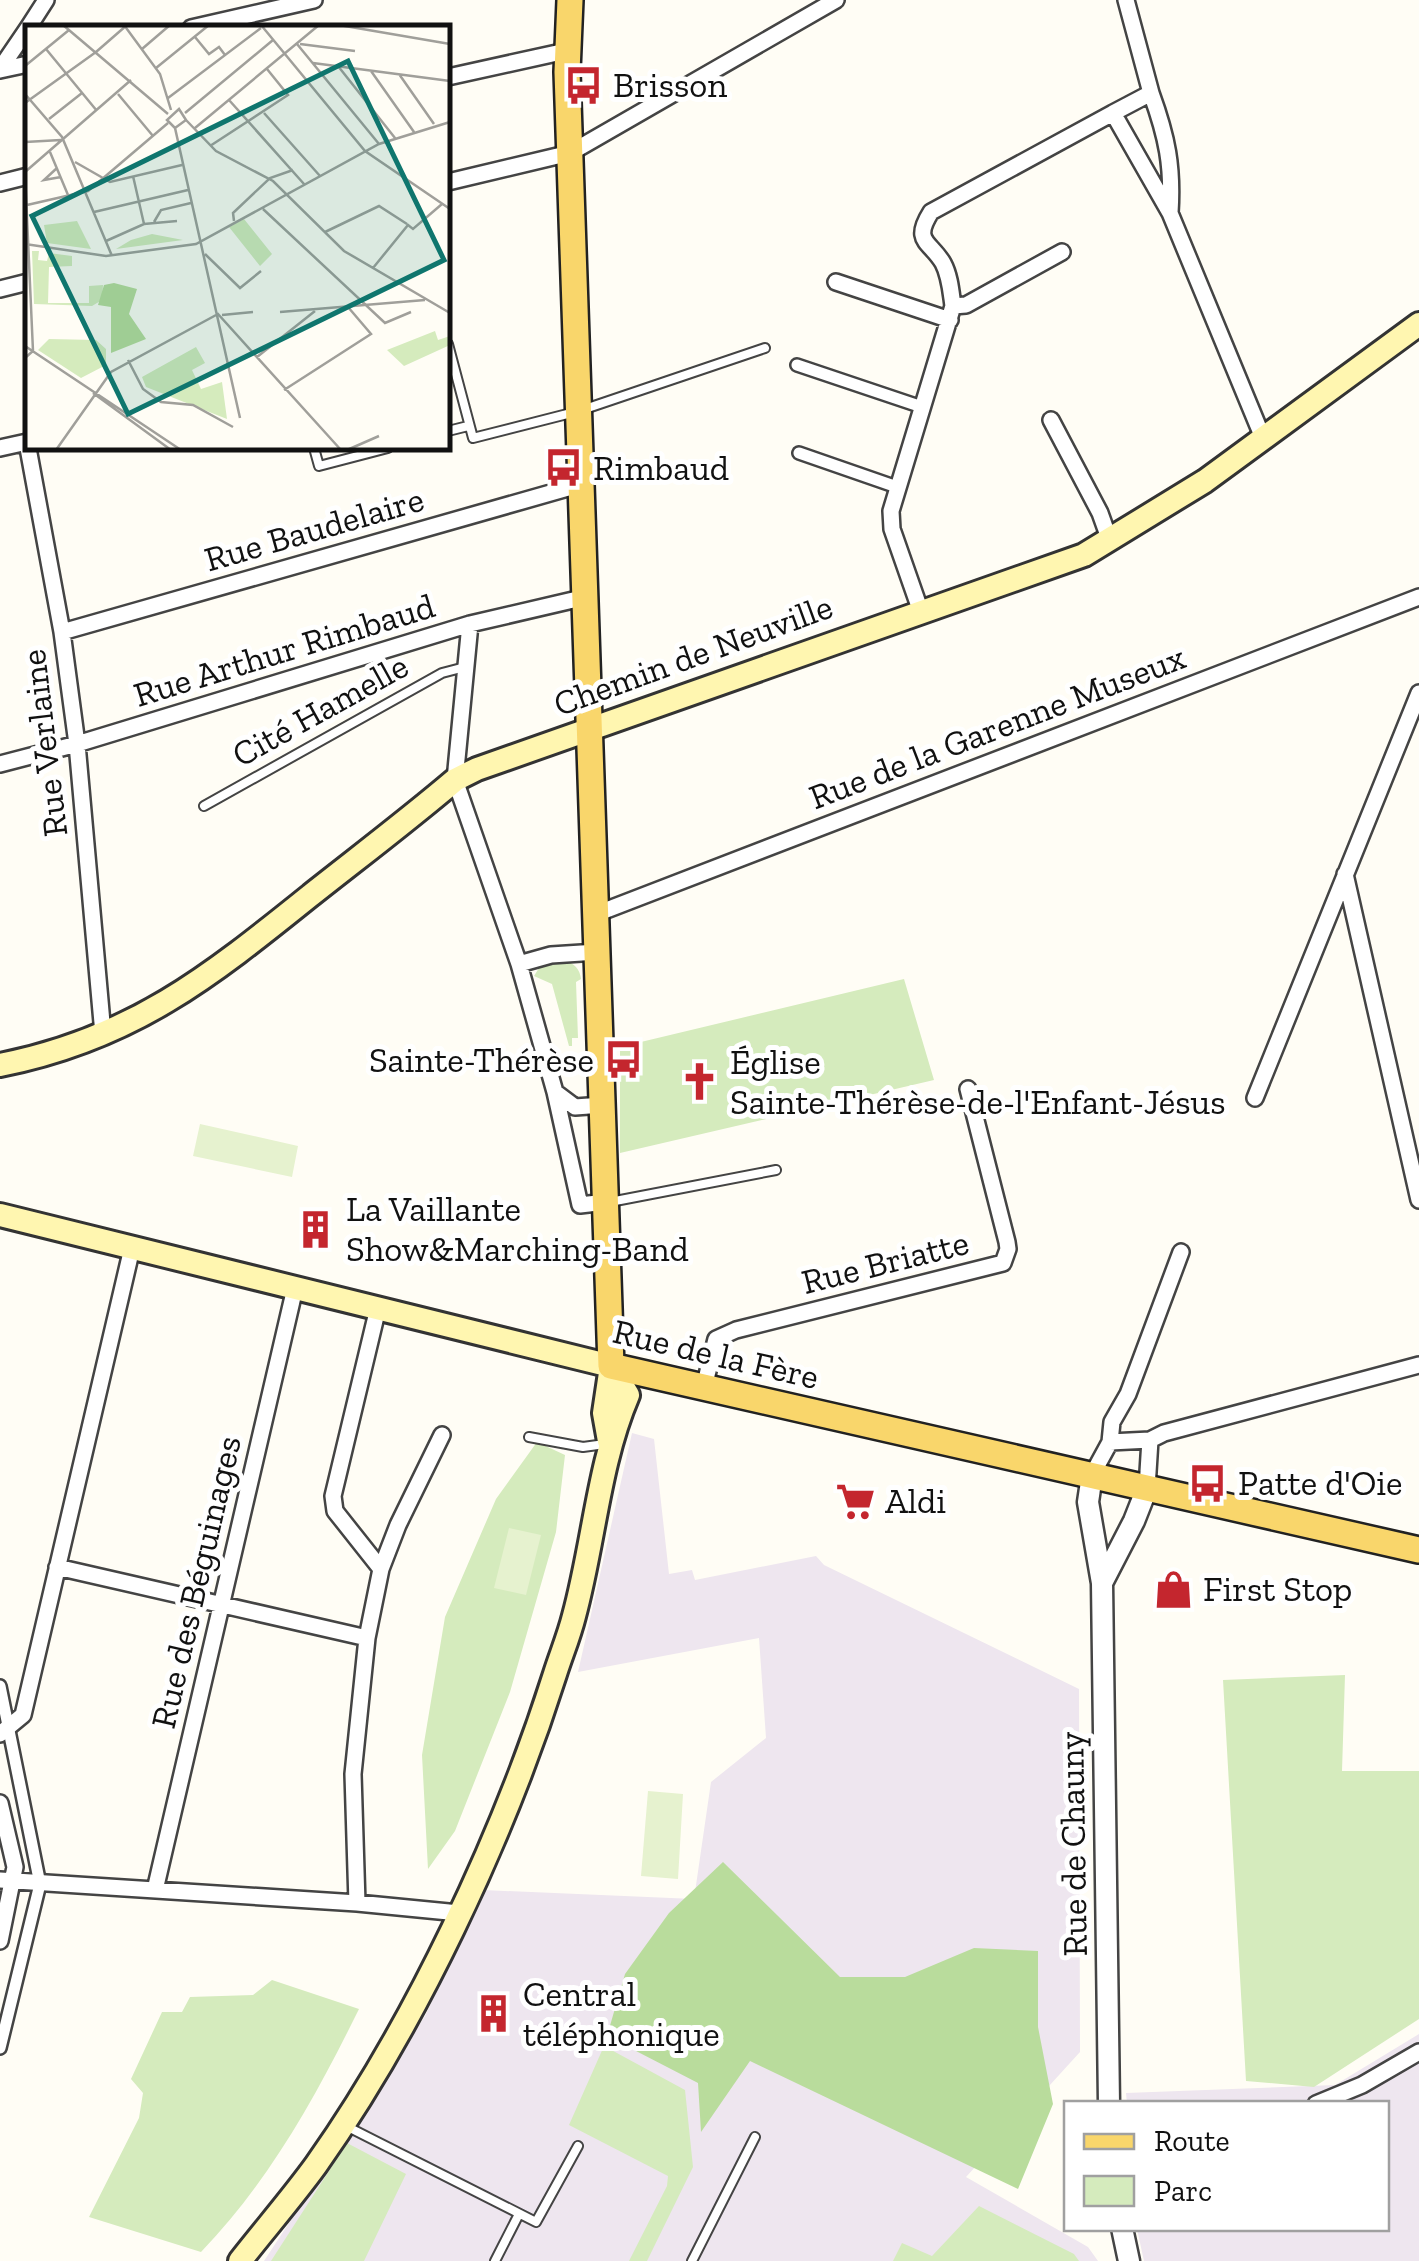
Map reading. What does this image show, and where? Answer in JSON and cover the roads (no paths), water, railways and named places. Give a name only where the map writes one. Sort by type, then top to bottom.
[{"type":"main road","points":[[240,2261],[316,2166],[382,2061],[459,1913],[497,1829],[574,1616],[610,1444],[628,1395],[611,1366],[566,51],[570,0]]},
{"type":"main road","name":"Chemin de Neuville","points":[[0,1065],[45,1056],[102,1034],[147,1014],[210,976],[455,780],[477,769],[1084,554],[1206,481],[1419,324]]},
{"type":"main road","name":"Rue de la Fère","points":[[0,1214],[611,1366],[1419,1550]]},
{"type":"street","points":[[30,25],[46,0]]},
{"type":"street","points":[[204,25],[314,0]]},
{"type":"street","points":[[450,182],[570,154],[836,0]]},
{"type":"street","points":[[1126,0],[1151,93],[1168,137],[1170,213]]},
{"type":"street","points":[[0,70],[25,32]]},
{"type":"street","points":[[450,77],[566,51]]},
{"type":"street","points":[[0,70],[25,65]]},
{"type":"street","points":[[921,612],[892,528],[891,511],[952,313],[950,284],[942,262],[923,240],[922,226],[930,212],[1151,93]]},
{"type":"street","points":[[1113,113],[1170,213],[1263,438]]},
{"type":"street","points":[[0,183],[25,177]]},
{"type":"street","points":[[836,282],[952,313],[1062,252]]},
{"type":"street","points":[[0,288],[25,283]]},
{"type":"street","points":[[797,365],[922,407]]},
{"type":"street","points":[[1051,420],[1110,540]]},
{"type":"street","name":"Rue Verlaine","points":[[0,448],[25,442]]},
{"type":"street","name":"Rue Verlaine","points":[[29,450],[62,632],[77,744],[102,1034]]},
{"type":"street","points":[[799,454],[896,487]]},
{"type":"street","name":"Rue Baudelaire","points":[[62,632],[582,484]]},
{"type":"street","name":"Rue de la Garenne Museux","points":[[596,914],[1419,596]]},
{"type":"street","name":"Rue Arthur Rimbaud","points":[[0,764],[470,624],[586,597]]},
{"type":"street","points":[[470,624],[455,780],[519,964],[555,1092],[580,1205],[606,1202]]},
{"type":"street","points":[[1255,1098],[1419,693]]},
{"type":"street","points":[[1345,874],[1419,1200]]},
{"type":"street","points":[[519,964],[551,955],[598,952]]},
{"type":"street","name":"Rue Briatte","points":[[704,1387],[716,1339],[736,1330],[1003,1262],[1008,1249],[968,1089]]},
{"type":"street","points":[[555,1092],[574,1108],[603,1105]]},
{"type":"street","points":[[5,1729],[24,1714],[132,1248]]},
{"type":"street","points":[[1092,1475],[1110,1442],[1112,1422],[1128,1394],[1182,1252]]},
{"type":"street","name":"Rue des Béguinages","points":[[156,1890],[295,1288]]},
{"type":"street","points":[[378,1308],[333,1496],[334,1511],[380,1569]]},
{"type":"street","points":[[1110,1442],[1150,1440],[1164,1433],[1419,1366]]},
{"type":"street","points":[[357,1902],[353,1774],[367,1638],[380,1569],[442,1435]]},
{"type":"street","points":[[1147,1488],[1150,1440]]},
{"type":"street","name":"Rue de Chauny","points":[[1092,1475],[1088,1502],[1102,1583],[1109,2101]]},
{"type":"street","name":"Rue de Chauny","points":[[1102,1583],[1147,1488]]},
{"type":"street","points":[[58,1567],[367,1638]]},
{"type":"street","points":[[0,1686],[5,1729],[40,1884],[0,2048]]},
{"type":"street","points":[[0,1803],[16,1867],[7,1880],[0,1940]]},
{"type":"street","points":[[7,1880],[357,1902],[459,1913]]},
{"type":"street","points":[[1323,2101],[1419,2052]]},
{"type":"street","points":[[1123,2231],[1129,2261]]},
{"type":"lane","points":[[450,352],[473,438],[579,411],[765,348]]},
{"type":"lane","points":[[450,431],[468,426]]},
{"type":"lane","points":[[315,450],[319,466],[380,450]]},
{"type":"lane","name":"Cité Hamelle","points":[[204,806],[442,673],[465,667]]},
{"type":"lane","points":[[606,1202],[776,1170]]},
{"type":"lane","points":[[529,1437],[583,1447],[610,1444]]},
{"type":"lane","points":[[342,2124],[536,2222],[578,2146]]},
{"type":"lane","points":[[692,2261],[756,2137]]},
{"type":"lane","points":[[495,2261],[518,2214]]},
{"type":"place","name":"Brisson","points":[[583,85]]},
{"type":"place","name":"Rimbaud","points":[[563,468]]},
{"type":"place","name":"Sainte-Thérèse","points":[[624,1060]]},
{"type":"place","name":"Église Sainte-Thérèse-de-l'Enfant-Jésus","points":[[700,1082]]},
{"type":"place","name":"La Vaillante Show&Marching-Band","points":[[316,1229]]},
{"type":"place","name":"Patte d'Oie","points":[[1208,1483]]},
{"type":"place","name":"Aldi","points":[[855,1501]]},
{"type":"place","name":"First Stop","points":[[1173,1589]]},
{"type":"place","name":"Central téléphonique","points":[[493,2014]]}]
